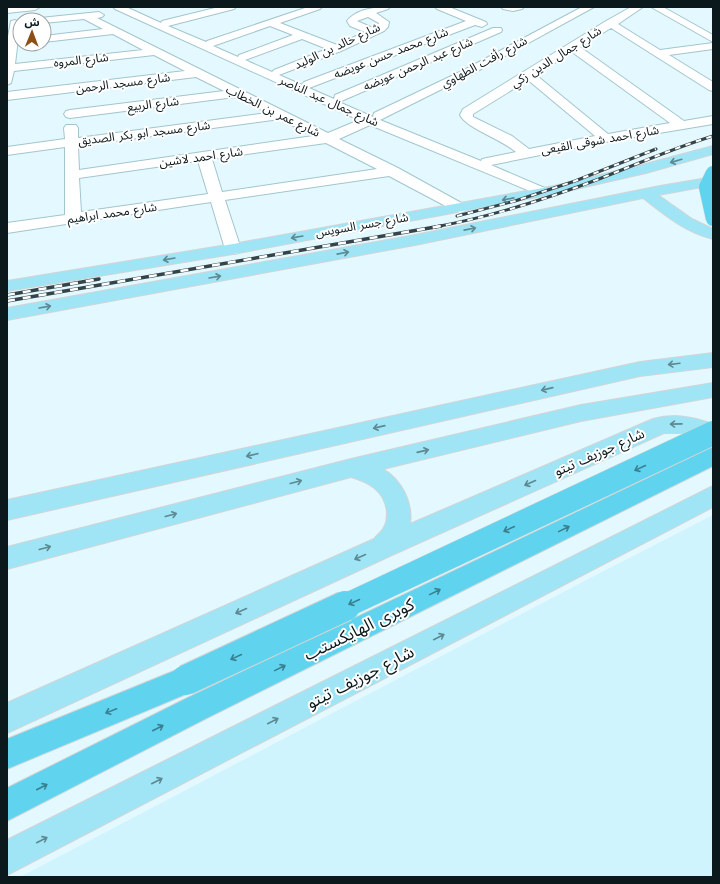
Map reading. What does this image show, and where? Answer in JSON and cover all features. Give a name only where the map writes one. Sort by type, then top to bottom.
[{"type":"highway","points":[[713,173],[706,187],[713,219]]},
{"type":"highway","name":"كوبرى الهايكستب","points":[[7,754],[186,680],[713,433]]},
{"type":"highway","name":"كوبرى الهايكستب","points":[[7,805],[195,709],[713,456]]},
{"type":"main road","name":"شارع جسر السويس","points":[[7,286],[233,249],[460,208],[548,191],[641,170],[710,152]]},
{"type":"main road","name":"شارع جسر السويس","points":[[7,314],[408,241],[713,181]]},
{"type":"main road","points":[[646,193],[696,228],[713,234]]},
{"type":"main road","points":[[7,510],[640,368],[713,360]]},
{"type":"main road","points":[[7,558],[351,468],[581,413],[713,390]]},
{"type":"main road","name":"شارع جوزيف تيتو","points":[[7,718],[384,547],[661,425],[683,424],[694,426],[713,433]]},
{"type":"main road","points":[[351,468],[370,473],[385,483],[396,497],[400,514],[395,531],[384,547]]},
{"type":"main road","name":"شارع جوزيف تيتو","points":[[7,858],[713,496]]},
{"type":"street","points":[[7,10],[35,7]]},
{"type":"street","points":[[166,23],[231,7]]},
{"type":"street","points":[[211,43],[317,7]]},
{"type":"street","name":"شارع خالد بن الوليد","points":[[278,72],[337,49],[383,27],[384,24],[381,20],[370,14],[371,12],[385,7]]},
{"type":"street","points":[[440,7],[526,40]]},
{"type":"street","points":[[506,7],[519,7]]},
{"type":"street","name":"شارع رأفت الطهاوي","points":[[329,138],[374,118],[468,72],[589,7]]},
{"type":"street","name":"شارع جمال الدين زكي","points":[[526,153],[498,134],[496,124],[475,107],[528,74],[570,44],[638,7]]},
{"type":"street","points":[[656,7],[713,39]]},
{"type":"street","points":[[52,19],[85,16],[130,8]]},
{"type":"street","name":"شارع جمال عبد الناصر","points":[[130,8],[211,43],[240,58],[278,72],[339,98],[374,118],[487,162],[548,191]]},
{"type":"street","name":"شارع جمال عبد الناصر","points":[[130,8],[374,118],[548,191]]},
{"type":"street","points":[[371,12],[352,21],[354,24],[374,32]]},
{"type":"street","name":"شارع عمر بن الخطاب","points":[[85,16],[198,74],[329,138],[460,208]]},
{"type":"street","name":"شارع محمد حسن عويضه","points":[[308,85],[474,21]]},
{"type":"street","points":[[271,23],[337,49]]},
{"type":"street","points":[[610,23],[713,87]]},
{"type":"street","points":[[52,38],[115,31]]},
{"type":"street","name":"شارع عبد الرحمن عويضه","points":[[339,98],[504,32]]},
{"type":"street","points":[[224,65],[302,35]]},
{"type":"street","points":[[537,35],[550,38]]},
{"type":"street","points":[[570,44],[681,126]]},
{"type":"street","points":[[659,53],[713,46]]},
{"type":"street","points":[[7,84],[8,68],[13,52]]},
{"type":"street","name":"شارع المروه","points":[[8,68],[156,52]]},
{"type":"street","name":"شارع مسجد الرحمن","points":[[7,96],[198,74],[211,69]]},
{"type":"street","points":[[528,74],[605,138]]},
{"type":"street","points":[[69,89],[73,218]]},
{"type":"street","name":"شارع الربيع","points":[[70,114],[236,93]]},
{"type":"street","name":"شارع مسجد ابو بكر الصديق","points":[[7,151],[281,115]]},
{"type":"street","name":"شارع احمد شوقى القيعى","points":[[487,162],[605,138],[713,120]]},
{"type":"street","name":"شارع احمد لاشين","points":[[72,175],[329,138]]},
{"type":"street","points":[[204,157],[233,249]]},
{"type":"street","name":"شارع محمد ابراهيم","points":[[7,228],[393,171]]},
{"type":"shaded area","points":[[713,515],[713,877],[20,877],[592,577]]},
{"type":"railway","points":[[435,227],[498,213],[559,194],[713,136]]},
{"type":"railway","points":[[457,216],[515,201],[575,181],[656,149]]},
{"type":"railway","points":[[7,301],[441,226]]},
{"type":"railway","points":[[7,295],[99,279]]}]
